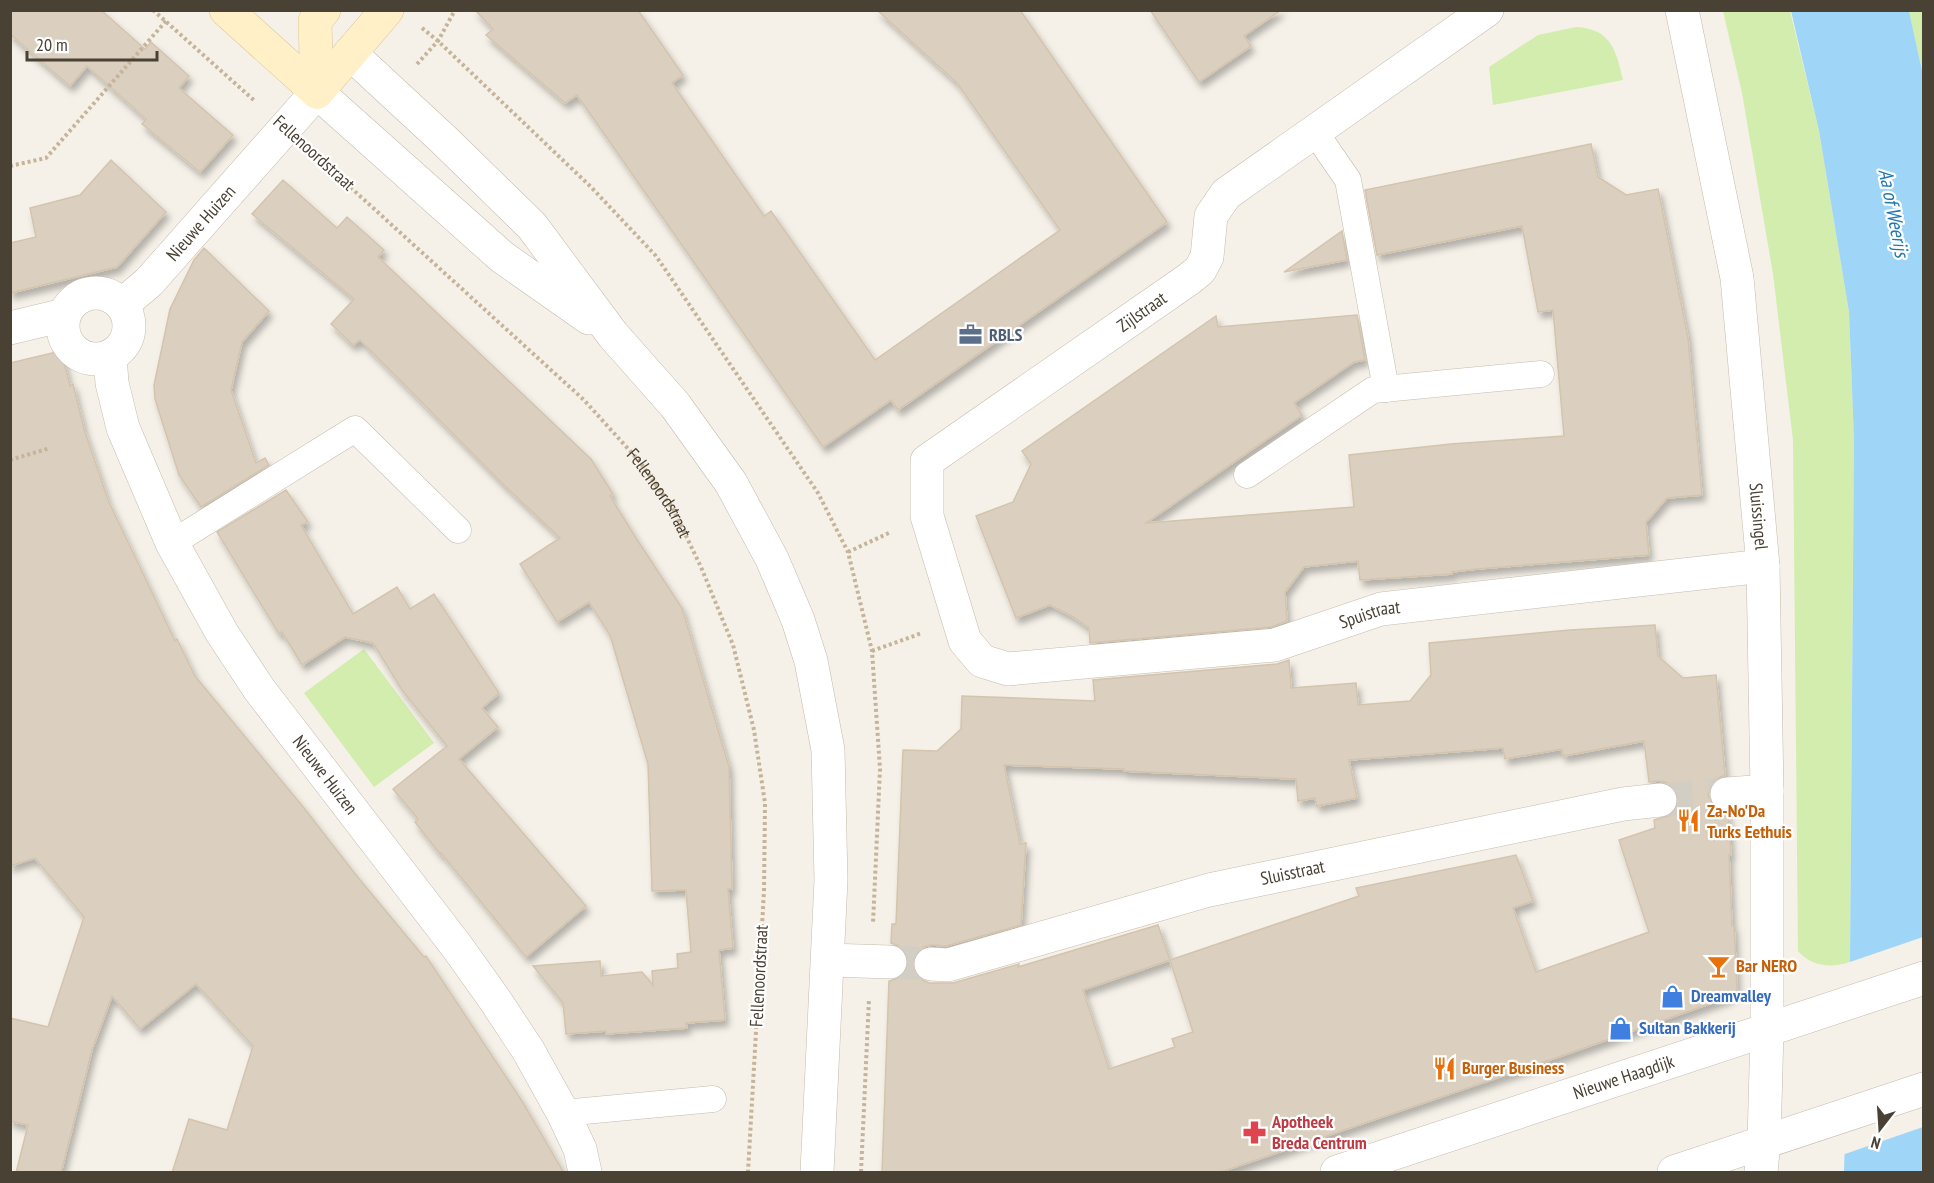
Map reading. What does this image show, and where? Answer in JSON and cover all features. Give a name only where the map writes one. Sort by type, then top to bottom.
[{"type":"main road","points":[[226,10],[317,92]]},
{"type":"main road","points":[[317,92],[387,10]]},
{"type":"main road","points":[[314,14],[317,92]]},
{"type":"main road","points":[[314,14],[350,52]]},
{"type":"street","name":"Zijlstraat","points":[[982,662],[964,641],[927,516],[927,461],[1190,279],[1200,270],[1207,257],[1211,216],[1226,194],[1487,10]]},
{"type":"street","name":"Sluissingel","points":[[1682,10],[1737,278],[1763,566],[1767,791],[1767,1030],[1763,1157]]},
{"type":"street","points":[[350,52],[532,226],[613,335],[675,405],[731,483],[772,559],[798,620],[811,661],[828,750],[831,880],[817,1173]]},
{"type":"street","name":"Nieuwe Huizen","points":[[122,305],[149,282],[317,92]]},
{"type":"street","points":[[317,92],[502,257],[613,335]]},
{"type":"street","points":[[92,292],[114,297],[122,305],[128,315],[130,326],[128,337],[122,347],[110,356],[91,359],[72,350],[63,331],[64,315],[73,302],[81,295],[92,292]]},
{"type":"street","points":[[10,328],[64,315]]},
{"type":"street","name":"Nieuwe Huizen","points":[[110,356],[112,383],[123,428],[172,543],[222,633],[259,689],[458,948],[528,1050],[580,1149],[585,1173]]},
{"type":"street","name":"Spuistraat","points":[[982,662],[1008,669],[1275,645],[1381,609],[1763,566]]},
{"type":"street","points":[[1727,794],[1767,791]]},
{"type":"street","name":"Sluisstraat","points":[[931,964],[948,965],[1209,890],[1623,804],[1660,800]]},
{"type":"street","points":[[828,960],[890,962]]},
{"type":"street","name":"Nieuwe Haagdijk","points":[[1337,1173],[1916,980]]},
{"type":"street","points":[[1674,1173],[1763,1157],[1821,1123],[1914,1092]]},
{"type":"lane","points":[[1315,132],[1348,180],[1386,389]]},
{"type":"lane","points":[[1247,475],[1373,390],[1541,374]]},
{"type":"lane","points":[[172,543],[355,429],[458,530]]},
{"type":"lane","points":[[563,1113],[713,1099]]},
{"type":"path","name":"Fellenoordstraat","points":[[153,10],[584,400],[640,462],[672,509],[701,567],[733,645],[754,730],[765,803],[764,891],[748,1173]]},
{"type":"path","points":[[159,15],[163,10]]},
{"type":"path","points":[[438,41],[455,10]]},
{"type":"path","points":[[10,166],[46,158],[166,21]]},
{"type":"path","points":[[10,460],[50,448]]},
{"type":"path","points":[[848,552],[927,516]]},
{"type":"path","points":[[872,651],[959,620]]},
{"type":"green space","points":[[1723,11],[1790,11],[1819,131],[1849,312],[1854,439],[1850,962],[1836,965],[1815,963],[1798,951],[1793,440],[1773,274],[1742,93]]},
{"type":"green space","points":[[1909,11],[1923,11],[1923,75]]},
{"type":"green space","points":[[1576,27],[1598,32],[1605,37],[1615,51],[1623,80],[1493,105],[1489,67],[1538,35]]},
{"type":"green space","points":[[364,649],[434,743],[374,787],[304,693]]},
{"type":"water","name":"Aa of Weerijs","points":[[1791,11],[1909,11],[1923,75],[1923,1172],[1844,1172],[1850,962],[1854,440],[1849,312],[1819,131]]},
{"type":"pier","points":[[1923,937],[1923,1127],[1842,1155],[1847,963]]},
{"type":"building","points":[[10,10],[101,10],[145,49],[151,42],[189,76],[179,88],[233,135],[200,172],[142,124],[146,119],[87,66],[70,86],[10,34]]},
{"type":"building","points":[[475,10],[638,10],[683,75],[672,83],[764,216],[771,211],[875,360],[1060,230],[957,83],[877,10],[1020,10],[1167,222],[898,410],[891,400],[823,447],[577,95],[565,103],[486,35],[493,29]]},
{"type":"building","points":[[1150,10],[1281,10],[1244,36],[1251,46],[1199,82]]},
{"type":"building","points":[[1591,144],[1598,177],[1626,195],[1658,189],[1688,338],[1702,495],[1667,498],[1646,522],[1649,555],[1477,569],[1452,572],[1452,574],[1360,580],[1358,561],[1304,567],[1285,592],[1287,621],[1271,627],[1090,643],[1089,628],[1050,605],[1016,618],[976,516],[1013,502],[1031,464],[1022,451],[1216,316],[1218,327],[1357,315],[1365,360],[1354,362],[1294,403],[1302,415],[1146,523],[1354,507],[1349,455],[1451,444],[1564,436],[1553,310],[1538,312],[1522,226],[1377,255],[1365,190]]},
{"type":"building","points":[[111,160],[166,212],[117,267],[10,293],[10,243],[36,237],[30,208],[80,195]]},
{"type":"building","points":[[283,180],[337,228],[347,217],[384,250],[378,257],[591,459],[613,494],[610,496],[682,608],[729,767],[732,889],[728,889],[733,948],[719,950],[725,1020],[686,1023],[687,1028],[606,1034],[606,1031],[566,1034],[563,1003],[533,966],[600,961],[601,976],[642,972],[653,985],[652,971],[678,968],[677,954],[691,952],[686,890],[652,891],[648,764],[610,635],[589,602],[557,622],[520,564],[560,538],[360,340],[353,345],[331,324],[354,299],[252,214]]},
{"type":"building","points":[[1342,231],[1347,260],[1284,272]]},
{"type":"building","points":[[204,248],[269,311],[242,342],[231,390],[256,463],[265,458],[269,465],[201,507],[179,475],[155,399],[154,385],[170,309],[194,260]]},
{"type":"building","points":[[61,351],[70,386],[73,384],[84,429],[108,500],[175,641],[177,639],[195,676],[356,875],[424,957],[426,956],[522,1101],[564,1173],[172,1173],[189,1119],[227,1130],[253,1046],[196,984],[140,1029],[112,996],[92,1050],[61,1173],[16,1173],[28,1125],[10,1121],[10,1018],[48,1027],[84,917],[35,858],[10,866],[10,363]]},
{"type":"building","points":[[286,490],[308,522],[301,525],[353,614],[397,587],[410,609],[434,594],[499,693],[482,708],[498,727],[459,759],[586,906],[526,957],[440,854],[415,822],[418,819],[393,789],[447,746],[402,690],[373,643],[345,637],[302,665],[282,632],[279,634],[217,532]]},
{"type":"building","points":[[1655,625],[1658,656],[1683,678],[1716,675],[1725,775],[1716,779],[1710,786],[1708,795],[1712,805],[1719,811],[1728,813],[1737,989],[1729,997],[1218,1173],[882,1173],[889,981],[899,978],[906,971],[909,963],[906,953],[899,946],[891,943],[892,924],[896,924],[903,750],[937,751],[961,729],[962,696],[1095,701],[1093,680],[1277,664],[1289,660],[1291,688],[1356,683],[1358,705],[1410,701],[1431,675],[1429,643]],"holes":[[[1644,741],[1649,782],[1668,783],[1675,789],[1679,799],[1677,808],[1671,815],[1654,820],[1655,828],[1619,840],[1649,932],[1536,972],[1513,908],[1533,901],[1516,855],[1356,888],[1359,896],[1170,960],[1158,925],[1018,967],[1019,964],[953,983],[929,983],[920,979],[914,972],[912,962],[915,954],[923,947],[946,946],[1021,925],[1026,843],[1020,844],[1004,765],[1296,779],[1298,801],[1315,798],[1317,806],[1357,798],[1349,760],[1503,748],[1505,759],[1562,749],[1563,756]],[[1170,960],[1193,1032],[1172,1039],[1175,1047],[1109,1069],[1083,990]]]},
{"type":"tunnel","points":[[1660,800],[1727,794]]},
{"type":"tunnel","points":[[890,962],[931,964]]},
{"type":"place","name":"RBLS","points":[[971,335]]},
{"type":"place","name":"Za-No'Da Turks Eethuis","points":[[1689,821]]},
{"type":"place","name":"Bar NERO","points":[[1718,966]]},
{"type":"place","name":"Dreamvalley","points":[[1673,996]]},
{"type":"place","name":"Sultan Bakkerij","points":[[1621,1028]]},
{"type":"place","name":"Burger Business","points":[[1444,1068]]},
{"type":"place","name":"Apotheek Breda Centrum","points":[[1254,1132]]}]
